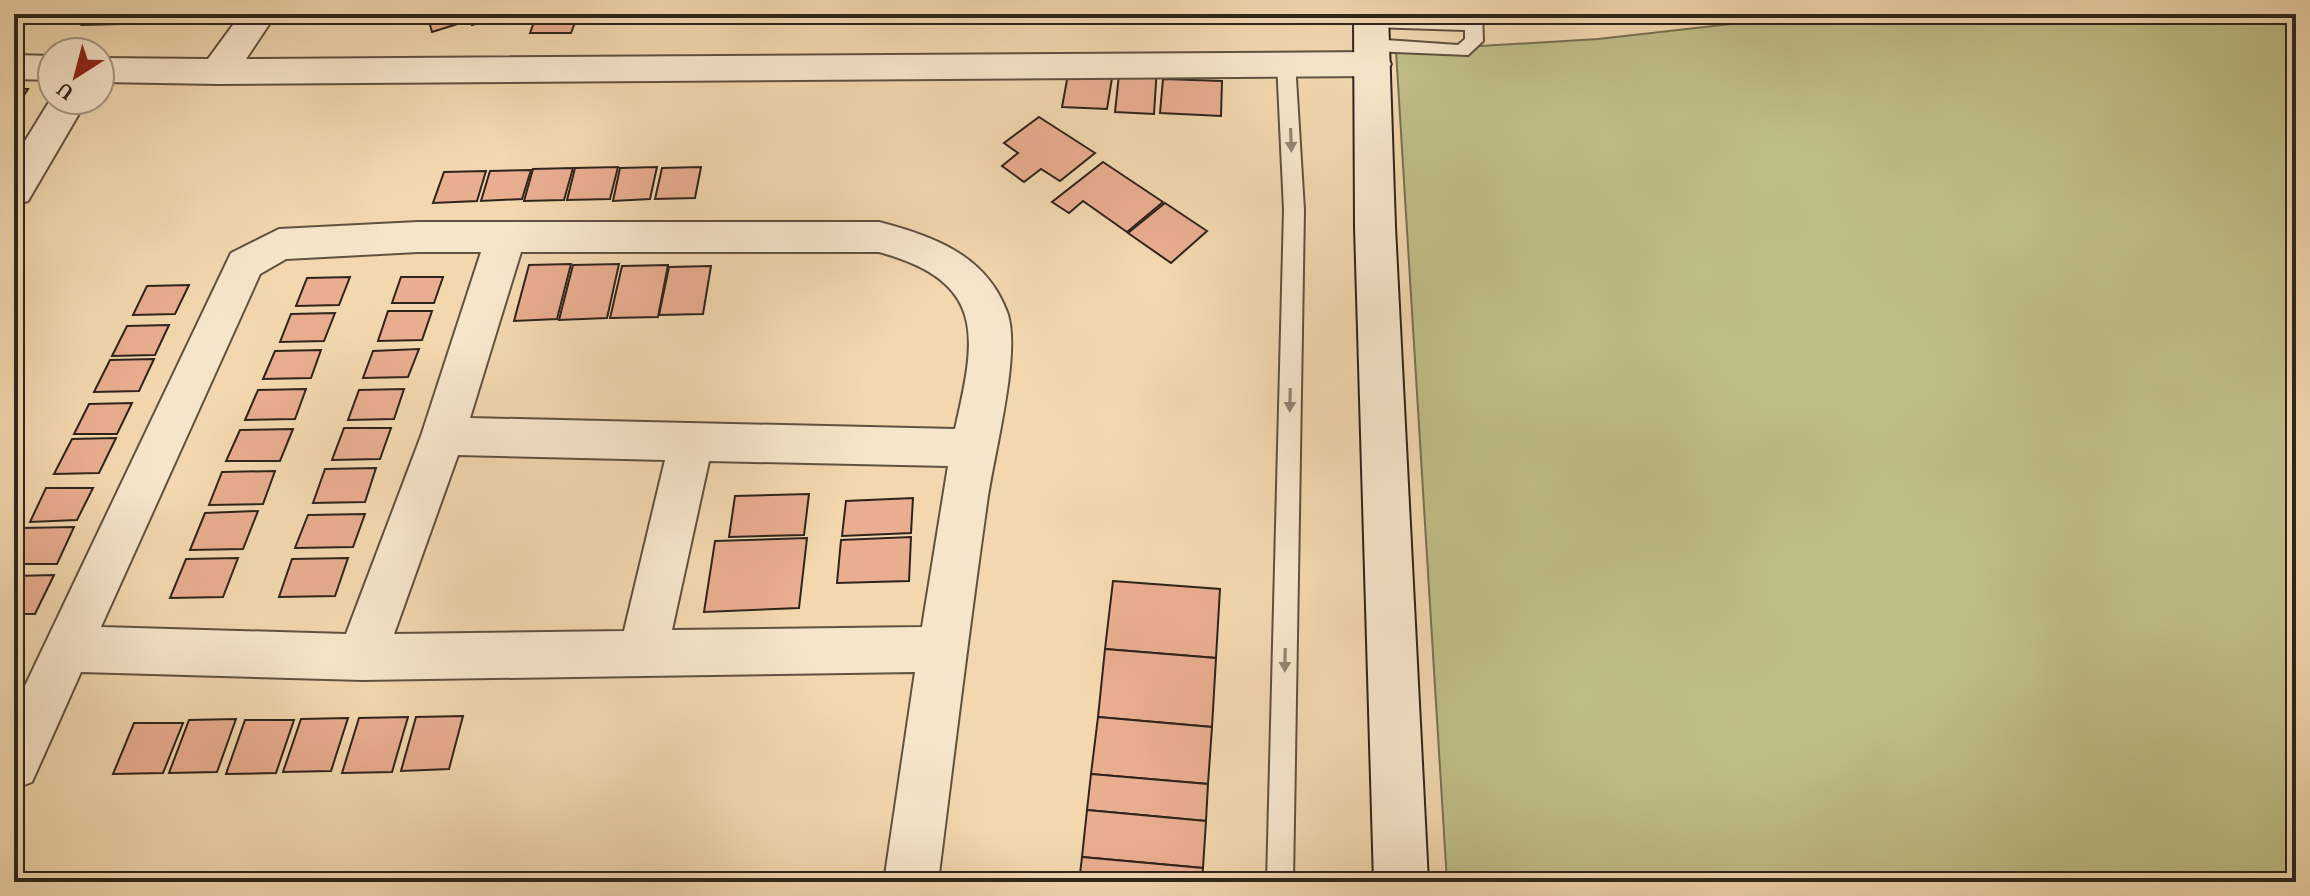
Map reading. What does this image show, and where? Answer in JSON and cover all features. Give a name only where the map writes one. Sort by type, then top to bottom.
[{"type":"street","points":[[218,72],[259,14]]},
{"type":"street","points":[[116,70],[218,72],[1286,62],[1371,36],[1375,227],[1401,882]]},
{"type":"street","points":[[14,67],[36,68]]},
{"type":"street","points":[[14,191],[59,116]]},
{"type":"street","points":[[362,657],[443,436],[506,236]]},
{"type":"street","points":[[14,764],[245,264],[279,244],[506,236],[879,237],[929,253],[970,284],[988,314],[992,340],[972,448],[911,882]]},
{"type":"street","points":[[443,436],[972,448]]},
{"type":"street","points":[[643,652],[691,441]]},
{"type":"street","points":[[68,649],[362,657],[944,649]]},
{"type":"lane","points":[[1473,19],[1474,41],[1462,51],[1371,36],[1473,19]]},
{"type":"lane","points":[[1280,882],[1294,210],[1286,62]]},
{"type":"shaded area","points":[[1820,14],[2296,14],[2296,882],[1447,882],[1396,51],[1598,39]]},
{"type":"building","points":[[89,14],[126,14],[120,24],[82,25]]},
{"type":"building","points":[[195,14],[236,14],[234,17],[193,18]]},
{"type":"building","points":[[427,14],[465,14],[467,21],[432,32]]},
{"type":"building","points":[[468,14],[508,14],[508,15],[472,25]]},
{"type":"building","points":[[537,14],[578,14],[571,33],[530,33]]},
{"type":"building","points":[[616,14],[640,14],[635,24],[612,22]]},
{"type":"building","points":[[1638,14],[1694,14],[1695,20],[1639,17]]},
{"type":"building","points":[[1120,65],[1157,67],[1154,114],[1115,112]]},
{"type":"building","points":[[1069,69],[1113,72],[1107,109],[1062,107]]},
{"type":"building","points":[[1163,79],[1222,81],[1221,116],[1160,113]]},
{"type":"building","points":[[14,89],[28,89],[14,111]]},
{"type":"building","points":[[1039,117],[1095,153],[1060,181],[1041,169],[1024,182],[1002,166],[1018,153],[1004,143]]},
{"type":"building","points":[[1103,162],[1163,202],[1127,232],[1083,201],[1069,213],[1052,202]]},
{"type":"building","points":[[618,167],[610,199],[567,200],[575,168]]},
{"type":"building","points":[[657,167],[650,199],[613,201],[620,168]]},
{"type":"building","points":[[701,167],[695,198],[655,199],[662,168]]},
{"type":"building","points":[[573,168],[564,200],[524,201],[533,169]]},
{"type":"building","points":[[531,170],[522,199],[481,201],[490,171]]},
{"type":"building","points":[[486,171],[477,201],[433,203],[444,172]]},
{"type":"building","points":[[1165,203],[1207,231],[1171,263],[1128,233]]},
{"type":"building","points":[[571,264],[557,319],[514,321],[529,265]]},
{"type":"building","points":[[619,264],[607,318],[559,320],[573,265]]},
{"type":"building","points":[[668,265],[658,317],[610,318],[622,266]]},
{"type":"building","points":[[711,266],[703,314],[659,315],[669,267]]},
{"type":"building","points":[[350,277],[339,305],[296,306],[307,278]]},
{"type":"building","points":[[401,277],[443,277],[434,303],[392,303]]},
{"type":"building","points":[[189,285],[175,314],[133,315],[147,286]]},
{"type":"building","points":[[388,311],[432,311],[422,340],[378,341]]},
{"type":"building","points":[[335,313],[324,341],[280,342],[291,314]]},
{"type":"building","points":[[169,325],[155,355],[112,356],[127,326]]},
{"type":"building","points":[[419,349],[408,377],[363,378],[373,351]]},
{"type":"building","points":[[321,350],[311,378],[263,379],[275,351]]},
{"type":"building","points":[[154,359],[139,391],[94,392],[110,360]]},
{"type":"building","points":[[306,389],[295,419],[245,420],[258,390]]},
{"type":"building","points":[[404,389],[394,419],[348,420],[359,390]]},
{"type":"building","points":[[132,403],[117,434],[74,434],[89,404]]},
{"type":"building","points":[[344,428],[391,428],[380,459],[332,460]]},
{"type":"building","points":[[293,429],[280,461],[226,461],[240,430]]},
{"type":"building","points":[[116,438],[99,473],[54,474],[72,439]]},
{"type":"building","points":[[376,468],[365,502],[313,503],[325,469]]},
{"type":"building","points":[[275,471],[263,504],[209,505],[222,472]]},
{"type":"building","points":[[46,488],[93,488],[77,520],[30,522]]},
{"type":"building","points":[[809,494],[804,535],[729,537],[735,496]]},
{"type":"building","points":[[913,498],[911,533],[842,536],[846,501]]},
{"type":"building","points":[[258,511],[243,549],[190,550],[205,513]]},
{"type":"building","points":[[365,514],[353,547],[295,548],[308,515]]},
{"type":"building","points":[[74,527],[57,564],[14,564],[14,545],[22,528]]},
{"type":"building","points":[[911,537],[909,581],[837,583],[841,540]]},
{"type":"building","points":[[807,538],[799,608],[704,612],[715,541]]},
{"type":"building","points":[[238,558],[223,597],[170,598],[186,559]]},
{"type":"building","points":[[348,558],[335,596],[279,597],[292,559]]},
{"type":"building","points":[[54,575],[35,614],[14,614],[14,576]]},
{"type":"building","points":[[1113,581],[1220,589],[1216,658],[1105,649]]},
{"type":"building","points":[[1105,649],[1216,658],[1212,727],[1098,717]]},
{"type":"building","points":[[463,716],[449,769],[401,771],[416,717]]},
{"type":"building","points":[[408,717],[392,772],[342,773],[359,718]]},
{"type":"building","points":[[1098,717],[1212,727],[1208,784],[1091,774]]},
{"type":"building","points":[[348,718],[331,771],[283,772],[301,719]]},
{"type":"building","points":[[236,719],[217,772],[169,773],[189,720]]},
{"type":"building","points":[[245,720],[294,720],[276,773],[226,774]]},
{"type":"building","points":[[134,723],[183,723],[163,773],[113,774]]},
{"type":"building","points":[[1091,774],[1208,784],[1206,821],[1087,810]]},
{"type":"building","points":[[1087,810],[1206,821],[1203,868],[1082,857]]},
{"type":"building","points":[[1082,857],[1203,868],[1202,882],[1079,882]]}]
